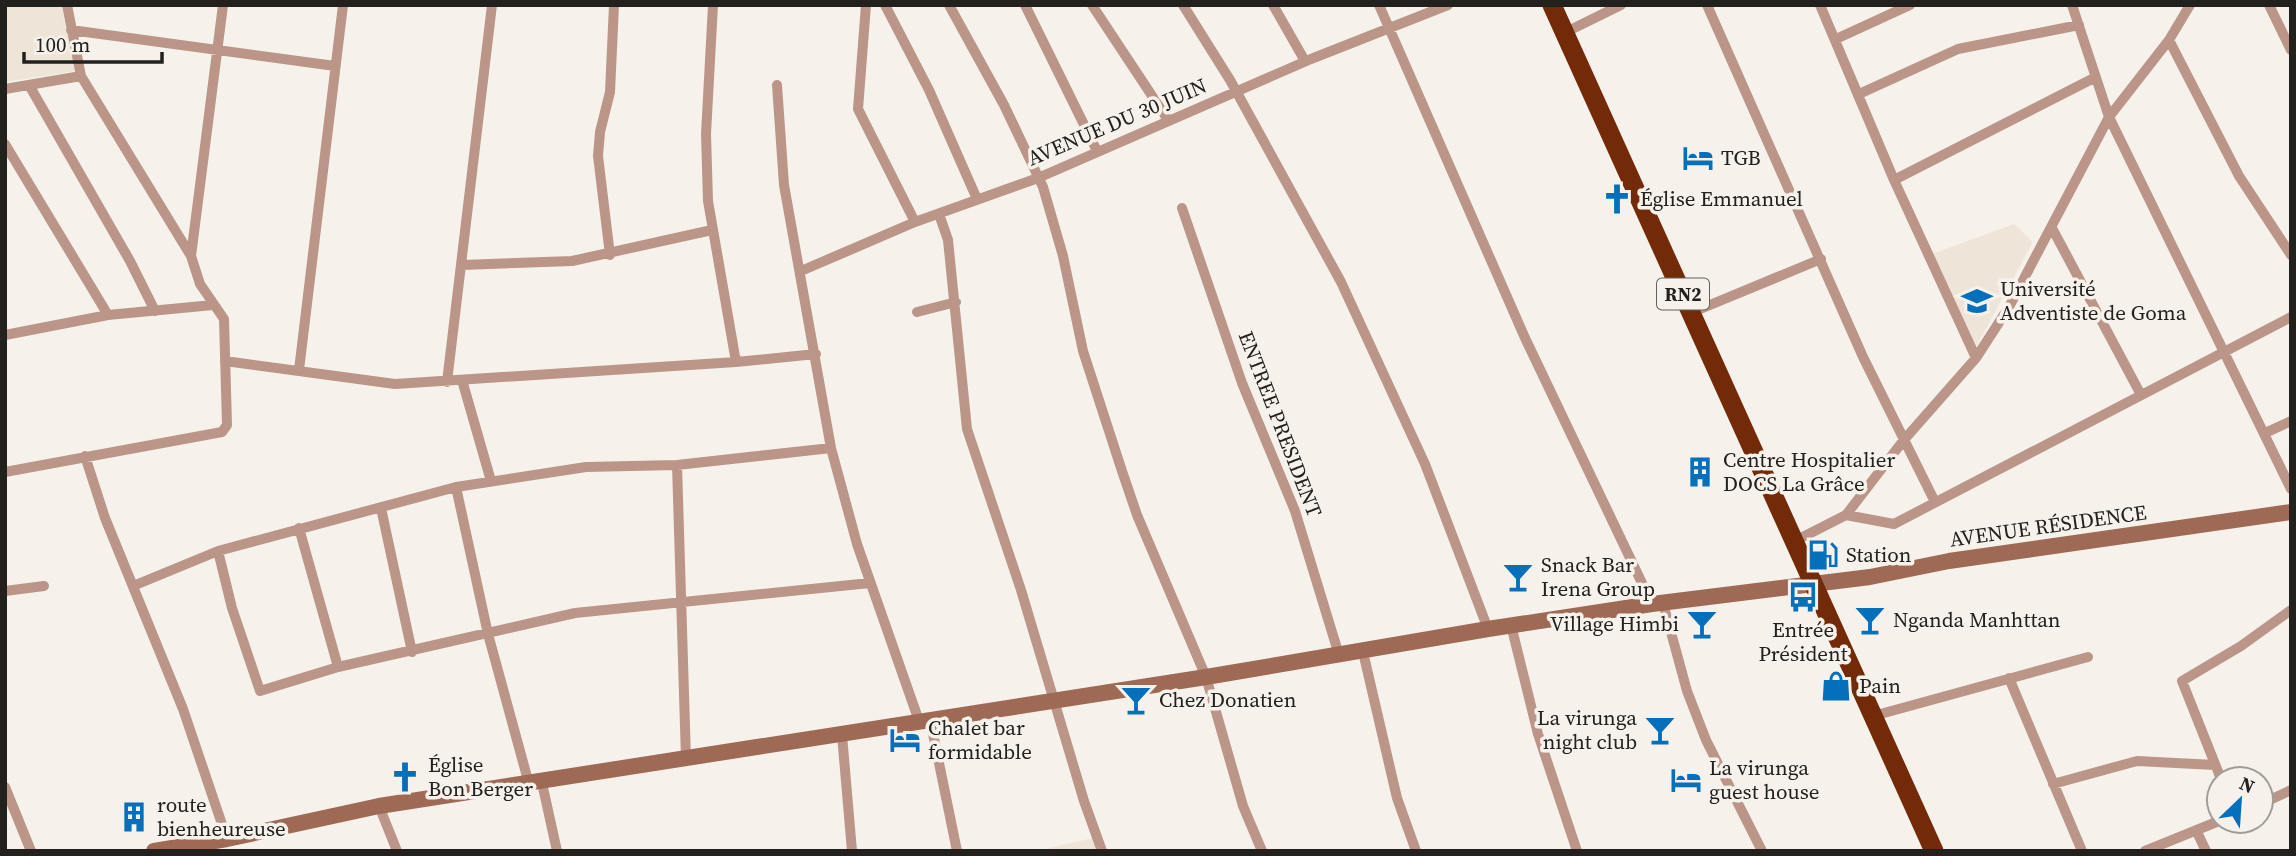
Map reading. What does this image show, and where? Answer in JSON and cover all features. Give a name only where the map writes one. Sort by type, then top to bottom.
[{"type":"highway","name":"RN2","points":[[1552,5],[1934,851]]},
{"type":"street","points":[[5,472],[225,430],[228,425],[224,319],[200,284],[191,256],[81,76],[67,5]]},
{"type":"street","points":[[191,256],[223,5]]},
{"type":"street","points":[[299,370],[342,5]]},
{"type":"street","points":[[447,382],[492,5]]},
{"type":"street","points":[[610,255],[598,156],[600,132],[610,92],[614,5]]},
{"type":"street","points":[[713,5],[706,157],[712,230],[736,362]]},
{"type":"street","points":[[866,5],[858,109],[915,222]]},
{"type":"street","points":[[885,5],[929,90],[977,199]]},
{"type":"street","points":[[949,5],[1004,105],[1038,178],[1063,256],[1083,351],[1122,471],[1137,515],[1206,677],[1243,806],[1262,851]]},
{"type":"street","points":[[1025,5],[1097,151]]},
{"type":"street","points":[[1092,5],[1168,120]]},
{"type":"street","points":[[1183,5],[1237,91],[1284,184],[1341,282],[1425,464],[1488,629]]},
{"type":"street","points":[[1273,5],[1305,61]]},
{"type":"street","points":[[1379,5],[1525,338],[1657,603],[1706,740],[1762,851]]},
{"type":"street","name":"AVENUE DU 30 JUIN","points":[[802,271],[915,222],[1038,178],[1305,61],[1447,5]]},
{"type":"street","points":[[1564,33],[1621,5]]},
{"type":"street","points":[[1707,5],[1903,441],[1936,502]]},
{"type":"street","points":[[1820,5],[1894,180],[1976,358]]},
{"type":"street","points":[[1836,39],[1910,5]]},
{"type":"street","points":[[2072,5],[2109,117],[2291,489]]},
{"type":"street","points":[[1793,542],[1846,515],[1903,441],[1976,358],[2052,228],[2109,117],[2169,40],[2190,5]]},
{"type":"street","points":[[2269,5],[2291,50]]},
{"type":"street","points":[[1859,94],[1958,49],[2079,25]]},
{"type":"street","points":[[71,30],[335,66]]},
{"type":"street","points":[[2169,40],[2239,176],[2291,255]]},
{"type":"street","points":[[5,89],[81,76]]},
{"type":"street","points":[[1894,180],[2094,78]]},
{"type":"street","points":[[29,85],[130,261],[155,311]]},
{"type":"street","points":[[777,85],[782,172],[802,271],[831,448],[870,583],[925,720],[957,851]]},
{"type":"street","points":[[5,144],[108,315]]},
{"type":"street","name":"ENTREE PRESIDENT","points":[[1182,208],[1241,383],[1295,511],[1339,655]]},
{"type":"street","points":[[939,214],[948,240],[948,263],[956,302],[967,429],[1056,700],[1084,801],[1102,851]]},
{"type":"street","points":[[2052,228],[2140,393]]},
{"type":"street","points":[[461,265],[533,264],[610,255],[712,230]]},
{"type":"street","points":[[1693,313],[1821,259]]},
{"type":"street","points":[[916,312],[956,302]]},
{"type":"street","points":[[5,335],[108,315],[213,305]]},
{"type":"street","points":[[1846,515],[1894,524],[2140,393],[2291,317]]},
{"type":"street","points":[[225,361],[395,384],[736,362],[816,354]]},
{"type":"street","points":[[462,380],[491,481]]},
{"type":"street","points":[[2265,433],[2291,421]]},
{"type":"street","points":[[133,586],[218,551],[456,487],[597,466],[677,465],[831,448]]},
{"type":"street","points":[[85,456],[133,586],[183,709],[228,839]]},
{"type":"street","points":[[677,465],[684,604],[686,760]]},
{"type":"street","points":[[456,487],[488,634],[557,851]]},
{"type":"street","points":[[381,508],[412,652]]},
{"type":"street","name":"AVENUE RÉSIDENCE","points":[[161,850],[228,839],[379,806],[1363,652],[1511,625],[1812,584],[2291,512]]},
{"type":"street","points":[[299,528],[338,667]]},
{"type":"street","points":[[218,551],[259,691],[338,667],[575,613],[870,583]]},
{"type":"street","points":[[5,591],[44,586]]},
{"type":"street","points":[[2053,784],[2137,761],[2215,765],[2182,681],[2241,646],[2291,610]]},
{"type":"street","points":[[1511,625],[1538,734],[1577,851]]},
{"type":"street","points":[[1363,652],[1398,798],[1416,851]]},
{"type":"street","points":[[1874,716],[2088,657]]},
{"type":"street","points":[[2009,678],[2082,851]]},
{"type":"street","points":[[842,735],[852,851]]},
{"type":"street","points":[[5,787],[31,851]]},
{"type":"street","points":[[2275,797],[2291,790]]},
{"type":"street","points":[[379,806],[397,851]]},
{"type":"street","points":[[2145,851],[2205,826]]},
{"type":"street","points":[[2196,830],[2206,851]]},
{"type":"shaded area","points":[[5,5],[61,5],[75,71],[5,82]]},
{"type":"shaded area","name":"Université Adventiste de Goma","points":[[2014,224],[2033,242],[1975,349],[1932,254]]},
{"type":"shaded area","points":[[1093,838],[1098,851],[1049,851],[1049,848]]},
{"type":"place","name":"TGB","points":[[1698,158]]},
{"type":"place","name":"Église Emmanuel","points":[[1617,199]]},
{"type":"place","name":"Université Adventiste de Goma","points":[[1977,301]]},
{"type":"place","name":"Centre Hospitalier DOCS La Grâce","points":[[1700,472]]},
{"type":"place","name":"Station","points":[[1823,555]]},
{"type":"place","name":"Snack Bar Irena Group","points":[[1518,577]]},
{"type":"place","name":"Entrée Président","points":[[1803,597]]},
{"type":"place","name":"Nganda Manhttan","points":[[1870,620]]},
{"type":"place","name":"Village Himbi","points":[[1702,624]]},
{"type":"place","name":"Pain","points":[[1836,686]]},
{"type":"place","name":"Chez Donatien","points":[[1136,700]]},
{"type":"place","name":"La virunga night club","points":[[1660,730]]},
{"type":"place","name":"Chalet bar formidable","points":[[905,740]]},
{"type":"place","name":"Église Bon Berger","points":[[405,777]]},
{"type":"place","name":"La virunga guest house","points":[[1686,780]]},
{"type":"place","name":"route bienheureuse","points":[[134,817]]}]
